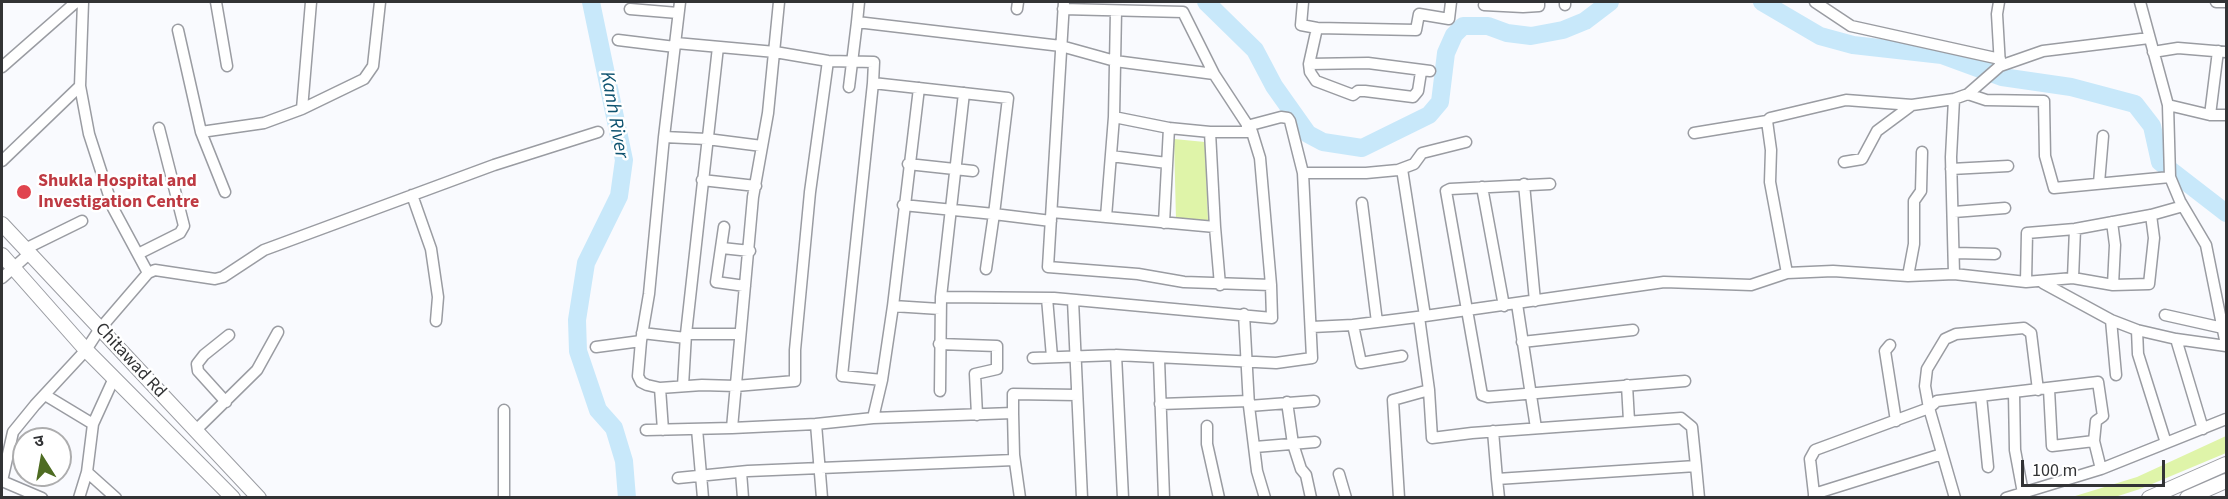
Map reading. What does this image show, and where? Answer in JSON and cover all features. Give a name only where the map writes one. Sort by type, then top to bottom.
[{"type":"main road","name":"Chitawad Rd","points":[[2,224],[257,496]]},
{"type":"main road","name":"Chitawad Rd","points":[[2,255],[87,350],[233,498]]},
{"type":"main road","points":[[2149,498],[2226,464]]},
{"type":"main road","points":[[2187,498],[2226,481]]},
{"type":"street","points":[[2,67],[76,2]]},
{"type":"street","points":[[83,2],[80,86],[89,134],[110,198],[148,273]]},
{"type":"street","points":[[216,2],[227,66]]},
{"type":"street","points":[[302,110],[311,2]]},
{"type":"street","points":[[201,132],[264,123],[302,110],[364,80],[374,66],[380,2]]},
{"type":"street","points":[[732,428],[756,186],[775,52],[779,2]]},
{"type":"street","points":[[849,87],[860,2]]},
{"type":"street","points":[[941,297],[1047,298],[1138,308],[1244,314],[1272,318],[1260,158],[1250,129],[1215,75],[1176,2]]},
{"type":"street","points":[[1303,2],[1301,25],[1317,28],[1416,30],[1419,14],[1416,2]]},
{"type":"street","points":[[1419,14],[1449,19],[1451,2]]},
{"type":"street","points":[[1484,5],[1523,7],[1539,6],[1539,2]]},
{"type":"street","points":[[1815,2],[1851,26],[1999,64]]},
{"type":"street","points":[[1999,2],[1999,64]]},
{"type":"street","points":[[2043,282],[2110,320],[2137,330],[2176,339],[2226,346],[2206,245],[2183,206],[2170,176],[2168,105],[2140,2]]},
{"type":"street","points":[[2216,2],[2226,2]]},
{"type":"street","points":[[1183,12],[1116,11],[1064,5],[1048,267],[1220,285],[1270,285]]},
{"type":"street","points":[[630,9],[679,7],[649,294],[642,337],[639,380],[644,384],[660,388],[736,386],[795,381],[795,350],[807,221],[828,61]]},
{"type":"street","points":[[1106,217],[1114,117],[1116,11]]},
{"type":"street","points":[[857,22],[1061,46],[1115,62],[1215,75]]},
{"type":"street","points":[[1309,64],[1375,64],[1425,71],[1418,91],[1413,97],[1365,91],[1353,95],[1316,81],[1310,72],[1309,64],[1317,28]]},
{"type":"street","points":[[178,30],[201,132],[225,192]]},
{"type":"street","points":[[1694,134],[1767,122],[1770,118],[1846,100],[1912,105],[1954,99],[1968,94],[1999,64],[2043,51],[2149,38]]},
{"type":"street","points":[[618,40],[775,52],[828,61],[874,63],[842,376],[882,380]]},
{"type":"street","points":[[683,386],[706,139],[718,47]]},
{"type":"street","points":[[2153,52],[2178,48],[2222,51],[2210,115]]},
{"type":"street","points":[[873,83],[1008,98],[986,269]]},
{"type":"street","points":[[2,161],[80,86]]},
{"type":"street","points":[[873,418],[882,380],[893,306],[903,205],[919,88]]},
{"type":"street","points":[[940,391],[940,309],[964,93]]},
{"type":"street","points":[[1968,94],[1986,100],[2044,101],[2045,156],[2054,188],[2170,176]]},
{"type":"street","points":[[1954,99],[1951,168],[1956,253],[1954,274]]},
{"type":"street","points":[[1844,162],[1862,159],[1877,131],[1912,105]]},
{"type":"street","points":[[2168,105],[2210,115],[2226,115]]},
{"type":"street","points":[[1033,358],[1116,355],[1159,359],[1246,360],[1276,363],[1311,360],[1312,327],[1303,173],[1288,118],[1250,129],[1210,132],[1169,128],[1114,117]]},
{"type":"street","points":[[1767,122],[1771,150],[1770,182],[1787,273]]},
{"type":"street","points":[[138,254],[180,233],[184,226],[159,128]]},
{"type":"street","points":[[1164,223],[1169,128]]},
{"type":"street","points":[[42,498],[2,481],[13,432],[87,350],[99,330],[148,273],[155,270],[215,279],[223,277],[264,250],[494,165],[598,132]]},
{"type":"street","points":[[1210,132],[1220,285]]},
{"type":"street","points":[[2099,183],[2103,136]]},
{"type":"street","points":[[664,137],[706,139],[762,146]]},
{"type":"street","points":[[1303,173],[1366,173],[1402,169],[1414,164],[1422,153],[1466,142]]},
{"type":"street","points":[[1908,276],[1914,244],[1914,201],[1921,191],[1922,152]]},
{"type":"street","points":[[1111,156],[1167,163]]},
{"type":"street","points":[[908,164],[973,171]]},
{"type":"street","points":[[1951,168],[2008,166]]},
{"type":"street","points":[[1402,169],[1422,316],[1432,438],[1493,431],[1686,419],[1694,432],[1699,498]]},
{"type":"street","points":[[702,180],[756,186]]},
{"type":"street","points":[[1524,184],[1535,301]]},
{"type":"street","points":[[1550,184],[1450,189],[1446,193],[1482,395],[1488,397],[1685,381]]},
{"type":"street","points":[[1482,187],[1504,306]]},
{"type":"street","points":[[412,195],[431,249],[438,297],[436,321]]},
{"type":"street","points":[[1362,203],[1377,322]]},
{"type":"street","points":[[903,205],[994,213],[1106,217],[1215,227]]},
{"type":"street","points":[[2026,282],[2027,233],[2075,229],[2151,215],[2183,206]]},
{"type":"street","points":[[1954,212],[2005,208]]},
{"type":"street","points":[[1312,327],[1353,325],[1504,306],[1664,282],[1751,285],[1787,273],[1833,271],[1908,276],[1954,274],[2026,282],[2073,278],[2113,285],[2149,284],[2154,238],[2151,215]]},
{"type":"street","points":[[2,278],[14,268],[27,251],[82,221]]},
{"type":"street","points":[[2112,222],[2115,245],[2113,285]]},
{"type":"street","points":[[724,227],[716,282],[745,286]]},
{"type":"street","points":[[2073,278],[2075,229]]},
{"type":"street","points":[[722,248],[750,251]]},
{"type":"street","points":[[1956,253],[1995,254]]},
{"type":"street","points":[[1047,298],[1052,357]]},
{"type":"street","points":[[1073,300],[1082,498]]},
{"type":"street","points":[[1517,304],[1536,428]]},
{"type":"street","points":[[893,306],[940,309]]},
{"type":"street","points":[[1244,314],[1249,403],[1257,471],[1265,498]]},
{"type":"street","points":[[2165,315],[2223,328]]},
{"type":"street","points":[[2110,320],[2116,375]]},
{"type":"street","points":[[1353,325],[1361,363],[1402,356]]},
{"type":"street","points":[[1955,498],[1929,408],[1926,386],[1927,369],[1945,339],[1956,334],[2024,328],[2031,333],[2044,389],[2052,446],[2094,441]]},
{"type":"street","points":[[1522,342],[1633,330]]},
{"type":"street","points":[[2137,330],[2141,366],[2166,443]]},
{"type":"street","points":[[196,430],[257,370],[278,332]]},
{"type":"street","points":[[596,347],[642,337],[740,334]]},
{"type":"street","points":[[226,402],[198,370],[197,364],[204,355],[229,335]]},
{"type":"street","points":[[2176,339],[2203,429]]},
{"type":"street","points":[[939,344],[997,346],[998,369],[975,375],[977,415]]},
{"type":"street","points":[[1890,345],[1885,351],[1896,421]]},
{"type":"street","points":[[1116,355],[1123,498]]},
{"type":"street","points":[[1159,359],[1164,498]]},
{"type":"street","points":[[80,498],[87,472],[93,424],[114,378]]},
{"type":"street","points":[[1942,454],[1814,496],[1810,459],[1815,450],[1929,408],[1937,401],[2098,382],[2103,416],[2096,421],[2094,441],[2101,469]]},
{"type":"street","points":[[1627,385],[1629,421]]},
{"type":"street","points":[[660,388],[663,430]]},
{"type":"street","points":[[1399,498],[1393,400],[1429,390]]},
{"type":"street","points":[[2014,393],[2015,450],[2022,493]]},
{"type":"street","points":[[1020,498],[1014,460],[1013,394],[1077,395]]},
{"type":"street","points":[[45,395],[76,416],[93,424]]},
{"type":"street","points":[[1981,396],[1988,467]]},
{"type":"street","points":[[1160,404],[1314,401]]},
{"type":"street","points":[[1287,402],[1293,444],[1301,469],[1306,475],[1311,498]]},
{"type":"street","points":[[504,410],[504,498]]},
{"type":"street","points":[[646,430],[732,428],[816,424],[873,418],[1013,413]]},
{"type":"street","points":[[2006,498],[2101,469],[2226,419]]},
{"type":"street","points":[[816,424],[822,498]]},
{"type":"street","points":[[1207,426],[1208,444],[1219,498]]},
{"type":"street","points":[[697,429],[703,498]]},
{"type":"street","points":[[1493,431],[1499,498]]},
{"type":"street","points":[[1255,447],[1315,442]]},
{"type":"street","points":[[678,478],[741,472],[1014,460]]},
{"type":"street","points":[[1497,479],[1696,466]]},
{"type":"street","points":[[87,472],[116,498]]},
{"type":"street","points":[[741,472],[743,498]]},
{"type":"street","points":[[1339,474],[1346,498]]},
{"type":"green space","points":[[1174,139],[1205,142],[1208,220],[1176,220]]},
{"type":"green space","points":[[2226,436],[2226,453],[2140,489],[2115,497],[2072,497],[2137,477]]},
{"type":"waterway","name":"Kanh River","points":[[591,2],[624,160],[619,196],[586,263],[577,320],[578,351],[598,410],[614,428],[624,461],[627,498]]},
{"type":"waterway","points":[[1206,2],[1255,50],[1274,86],[1308,134],[1323,142],[1362,148],[1429,115],[1440,102],[1446,53],[1454,35],[1463,26],[1488,26],[1507,33],[1531,36],[1563,30],[1585,21],[1610,2]]},
{"type":"waterway","points":[[1762,2],[1820,36],[1853,45],[1942,55],[2002,77],[2071,87],[2135,104],[2152,126],[2160,162],[2226,213]]},
{"type":"place","name":"Shukla Hospital and Investigation Centre","points":[[24,192]]}]
